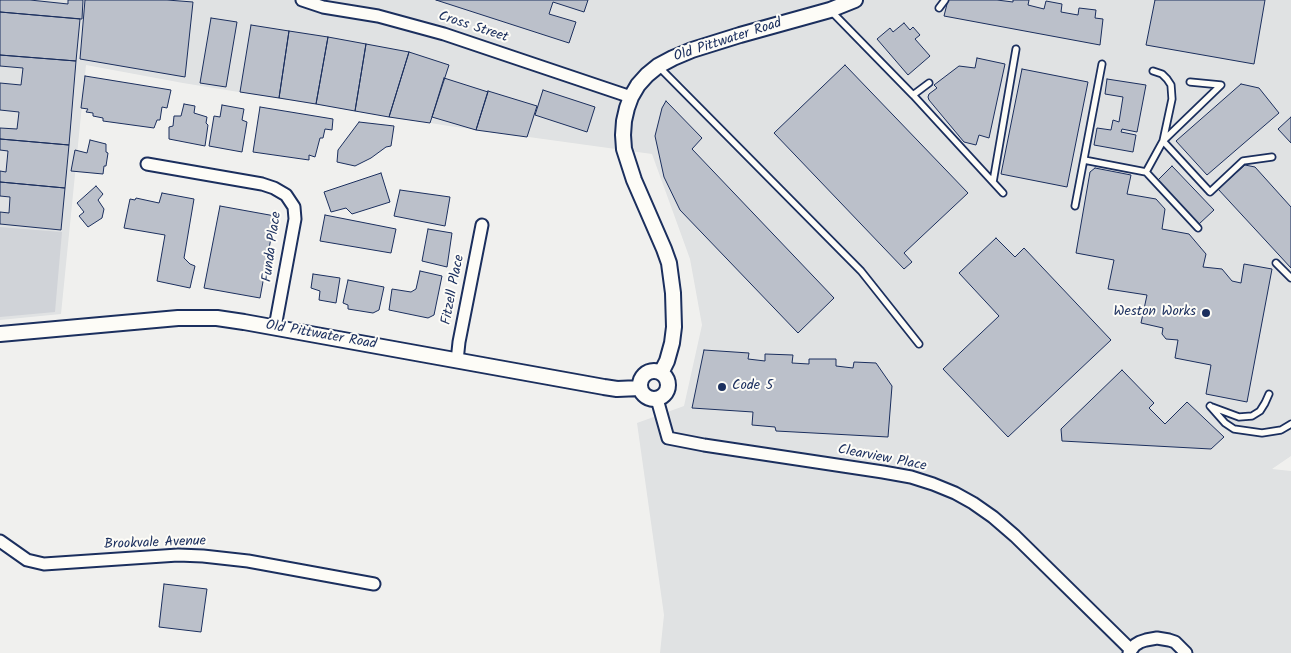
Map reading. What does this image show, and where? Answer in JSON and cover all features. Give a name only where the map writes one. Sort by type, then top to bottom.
[{"type":"street","name":"Cross Street","points":[[302,0],[323,7],[378,16],[444,34],[632,97]]},
{"type":"street","name":"Old Pittwater Road","points":[[661,373],[672,344],[674,327],[673,293],[669,263],[634,180],[624,149],[624,122],[632,97],[642,80],[658,66],[673,58],[740,35],[830,10],[855,0]]},
{"type":"street","name":"Funda Place","points":[[147,164],[262,184],[286,195],[294,207],[295,219],[275,327]]},
{"type":"street","name":"Fitzell Place","points":[[457,361],[482,225]]},
{"type":"street","name":"Old Pittwater Road","points":[[0,334],[178,318],[216,318],[275,327],[604,388],[640,388]]},
{"type":"street","points":[[647,372],[661,373],[667,380],[668,388],[664,395],[657,399],[644,396],[640,388],[641,379],[647,372]]},
{"type":"street","name":"Clearview Place","points":[[657,399],[668,438],[883,472],[933,484],[955,493],[993,517],[1015,536],[1130,651],[1146,640],[1157,638],[1174,642],[1186,653]]},
{"type":"street","name":"Brookvale Avenue","points":[[0,542],[27,560],[44,564],[203,556],[248,561],[374,584]]},
{"type":"lane","points":[[939,8],[945,0]]},
{"type":"lane","points":[[830,10],[913,95],[1003,193]]},
{"type":"lane","points":[[993,182],[1016,49]]},
{"type":"lane","points":[[1075,206],[1102,64]]},
{"type":"lane","points":[[658,66],[860,271],[920,344]]},
{"type":"lane","points":[[1153,72],[1162,74],[1172,85],[1172,99],[1164,141]]},
{"type":"lane","points":[[1146,172],[1164,141],[1221,85],[1190,82]]},
{"type":"lane","points":[[913,95],[930,83]]},
{"type":"lane","points":[[1164,141],[1210,192],[1243,161],[1272,157]]},
{"type":"lane","points":[[1084,160],[1146,172],[1198,228]]},
{"type":"lane","points":[[1276,263],[1291,278]]},
{"type":"lane","points":[[1269,394],[1266,403],[1260,411],[1252,416],[1239,417],[1210,406],[1234,429],[1262,434],[1281,430],[1291,424]]},
{"type":"shaded area","points":[[0,0],[1291,0],[1291,456],[1272,469],[1291,471],[1291,653],[660,653],[664,615],[637,423],[684,406],[702,325],[690,259],[652,154],[449,126],[183,83],[86,65],[61,314],[0,320]]},
{"type":"shaded area","points":[[0,227],[62,232],[55,312],[0,317]]},
{"type":"building","points":[[0,0],[30,0],[68,4],[68,0],[83,0],[82,19],[0,12]]},
{"type":"building","points":[[85,0],[167,0],[193,2],[185,77],[80,59]]},
{"type":"building","points":[[436,0],[588,0],[584,12],[553,2],[549,14],[576,22],[569,43]]},
{"type":"building","points":[[948,0],[997,0],[1013,2],[1013,0],[1029,0],[1028,5],[1044,9],[1046,1],[1062,4],[1061,12],[1078,15],[1079,8],[1096,10],[1095,18],[1103,19],[1100,45],[944,16]]},
{"type":"building","points":[[1155,0],[1265,0],[1254,64],[1146,45]]},
{"type":"building","points":[[0,12],[80,19],[76,61],[0,55]]},
{"type":"building","points":[[211,18],[237,22],[226,87],[200,83]]},
{"type":"building","points":[[904,23],[910,30],[913,27],[920,35],[915,39],[930,56],[908,75],[877,39],[890,28],[893,32]]},
{"type":"building","points":[[251,25],[289,31],[279,98],[240,92]]},
{"type":"building","points":[[289,31],[328,37],[316,104],[279,98]]},
{"type":"building","points":[[328,37],[366,44],[355,111],[316,104]]},
{"type":"building","points":[[366,44],[409,52],[389,117],[355,111]]},
{"type":"building","points":[[409,52],[449,65],[430,123],[389,117]]},
{"type":"building","points":[[0,55],[76,61],[69,145],[0,139],[0,128],[17,129],[19,112],[0,110],[0,83],[21,85],[23,68],[0,66]]},
{"type":"building","points":[[977,58],[1005,64],[989,138],[979,135],[976,145],[964,142],[928,97],[937,88],[934,85],[959,66],[975,68]]},
{"type":"building","points":[[845,65],[968,193],[904,253],[912,262],[904,269],[774,133]]},
{"type":"building","points":[[1022,69],[1088,82],[1067,187],[1001,174]]},
{"type":"building","points":[[85,76],[171,90],[167,108],[162,107],[160,120],[157,120],[154,128],[103,121],[103,118],[86,112],[88,109],[81,108]]},
{"type":"building","points":[[444,78],[488,92],[476,130],[432,117]]},
{"type":"building","points":[[1107,79],[1146,85],[1137,132],[1122,129],[1121,132],[1136,135],[1133,152],[1094,145],[1097,128],[1111,130],[1113,120],[1119,122],[1123,97],[1105,94]]},
{"type":"building","points":[[1241,84],[1259,88],[1279,113],[1207,175],[1176,141]]},
{"type":"building","points":[[543,90],[595,107],[587,132],[535,115]]},
{"type":"building","points":[[488,91],[537,106],[527,137],[476,130]]},
{"type":"building","points":[[666,101],[702,138],[692,149],[834,298],[798,333],[680,210],[664,177],[655,136],[662,108]]},
{"type":"building","points":[[184,104],[195,106],[194,113],[207,117],[206,123],[208,125],[205,146],[169,139],[169,127],[173,126],[174,116],[181,116]]},
{"type":"building","points":[[222,105],[244,109],[242,120],[247,122],[242,152],[209,146],[214,116],[220,117]]},
{"type":"building","points":[[260,107],[333,119],[332,130],[325,129],[323,138],[320,138],[315,157],[309,155],[309,160],[253,152]]},
{"type":"building","points":[[1291,117],[1291,143],[1278,129]]},
{"type":"building","points":[[359,122],[394,126],[391,146],[386,147],[371,158],[355,166],[337,162],[338,150]]},
{"type":"building","points":[[0,139],[69,145],[65,188],[0,182],[0,171],[6,172],[8,151],[0,150]]},
{"type":"building","points":[[90,140],[106,144],[106,152],[108,153],[103,174],[71,171],[75,150],[87,153]]},
{"type":"building","points":[[1245,165],[1255,167],[1291,207],[1291,268],[1218,189]]},
{"type":"building","points":[[1172,166],[1214,210],[1199,224],[1158,180]]},
{"type":"building","points":[[1095,168],[1131,175],[1127,194],[1156,199],[1165,209],[1162,229],[1189,234],[1206,254],[1203,267],[1222,269],[1232,281],[1241,283],[1244,264],[1272,269],[1247,402],[1206,394],[1211,365],[1175,358],[1178,340],[1166,339],[1162,334],[1163,328],[1141,323],[1147,295],[1108,289],[1114,260],[1076,253],[1090,172]]},
{"type":"building","points":[[381,173],[390,202],[352,214],[346,208],[331,212],[324,192]]},
{"type":"building","points":[[0,182],[65,188],[61,230],[0,224],[0,212],[9,213],[10,197],[0,196]]},
{"type":"building","points":[[96,186],[103,194],[98,200],[104,209],[102,218],[88,227],[79,216],[84,212],[77,203]]},
{"type":"building","points":[[400,190],[450,197],[445,226],[394,216]]},
{"type":"building","points":[[162,193],[194,199],[184,258],[195,266],[190,288],[157,281],[165,235],[124,228],[130,199],[135,200],[136,198],[159,203]]},
{"type":"building","points":[[220,206],[275,216],[260,298],[204,288]]},
{"type":"building","points":[[325,215],[396,229],[391,253],[320,241]]},
{"type":"building","points":[[428,229],[452,233],[447,267],[422,261]]},
{"type":"building","points":[[996,238],[1015,257],[1024,248],[1111,340],[1008,437],[943,369],[999,316],[959,273]]},
{"type":"building","points":[[420,271],[442,276],[434,315],[428,318],[389,310],[392,289],[411,292],[416,289]]},
{"type":"building","points":[[313,274],[340,278],[336,303],[319,300],[320,291],[311,288]]},
{"type":"building","points":[[348,280],[384,287],[379,310],[373,313],[348,309],[348,305],[343,303]]},
{"type":"building","points":[[704,350],[749,353],[748,359],[765,361],[765,354],[793,355],[792,363],[809,364],[809,359],[836,359],[836,366],[853,368],[854,362],[876,363],[892,386],[888,437],[776,431],[775,427],[752,425],[753,412],[692,408]]},
{"type":"building","points":[[1122,370],[1154,403],[1149,408],[1165,424],[1187,402],[1224,437],[1211,449],[1062,441],[1061,429]]},
{"type":"building","points":[[164,584],[207,589],[201,632],[159,627]]},
{"type":"place","name":"Weston Works","points":[[1206,313]]},
{"type":"place","name":"Code 5","points":[[722,387]]}]
